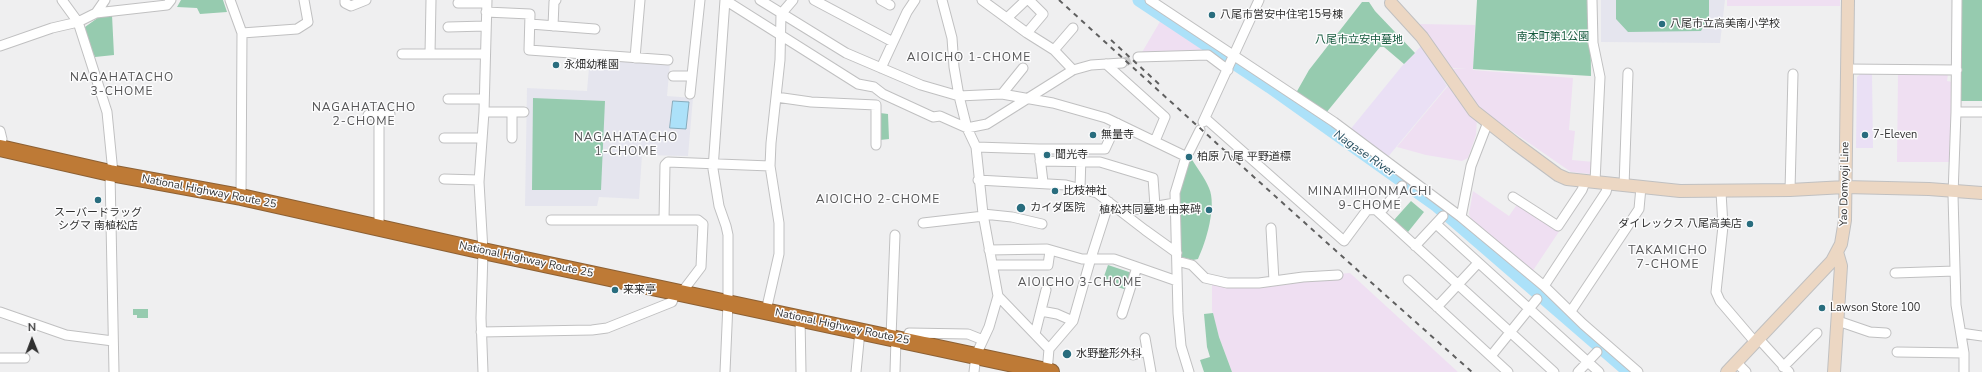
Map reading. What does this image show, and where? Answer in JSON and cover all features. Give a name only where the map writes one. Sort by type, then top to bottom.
[{"type":"highway","name":"National Highway Route 25","points":[[0,148],[111,173],[241,197],[483,251],[800,317],[1048,372]]},
{"type":"street","points":[[62,0],[78,22],[107,112],[111,173],[114,372]]},
{"type":"street","points":[[96,13],[106,0]]},
{"type":"street","points":[[0,46],[52,28],[78,22],[96,13],[167,5],[171,0]]},
{"type":"street","points":[[230,0],[242,33],[241,197]]},
{"type":"street","points":[[242,33],[297,29],[308,22],[304,0]]},
{"type":"street","points":[[345,0],[345,3],[351,6],[366,0]]},
{"type":"street","points":[[430,54],[431,0]]},
{"type":"street","points":[[553,26],[554,2],[556,0]]},
{"type":"street","points":[[635,58],[640,0]]},
{"type":"street","points":[[690,94],[700,0]]},
{"type":"street","points":[[725,372],[728,303],[728,235],[714,183],[714,163],[725,0],[781,37],[858,84],[874,87],[933,117],[940,116],[967,128],[987,124],[1026,98],[1073,70],[1091,65],[1122,63]]},
{"type":"street","points":[[760,0],[846,53],[921,85],[959,96],[1002,94],[1026,98],[1106,118],[1187,157]]},
{"type":"street","points":[[766,311],[779,254],[779,224],[770,166],[780,60],[781,14],[793,0]]},
{"type":"street","points":[[814,0],[892,42]]},
{"type":"street","points":[[881,0],[890,5]]},
{"type":"street","points":[[881,68],[892,42],[915,0]]},
{"type":"street","points":[[942,0],[952,38],[954,67],[959,96],[967,128],[976,147],[978,180],[983,215],[998,296],[983,340],[976,355],[974,372]]},
{"type":"street","points":[[982,0],[1027,34],[1054,50],[1073,70]]},
{"type":"street","points":[[1007,18],[1027,0],[1043,14],[1027,34]]},
{"type":"street","points":[[1150,0],[1232,62],[1334,122],[1462,217],[1544,286],[1583,324],[1638,372]]},
{"type":"street","points":[[1190,372],[1181,346],[1178,313],[1175,203],[1177,182],[1259,0]]},
{"type":"street","points":[[1513,197],[1558,226],[1582,190],[1590,182],[1600,77],[1593,43],[1592,0]]},
{"type":"street","name":"Yao Domyoji Line","points":[[1727,372],[1832,261],[1844,232],[1848,0]]},
{"type":"street","points":[[1957,0],[1956,112],[1953,190],[1956,305],[1964,353],[1964,372]]},
{"type":"street","points":[[1391,1],[1422,37],[1465,101],[1488,122],[1558,175],[1567,179],[1641,188],[1721,192],[1845,187],[1953,190],[1982,193]]},
{"type":"street","points":[[458,4],[486,5],[530,14],[529,50],[668,60]]},
{"type":"street","points":[[483,372],[481,332],[483,251],[480,180],[484,112],[486,5]]},
{"type":"street","points":[[530,24],[594,29]]},
{"type":"street","points":[[448,27],[486,26]]},
{"type":"street","points":[[1054,50],[1073,28]]},
{"type":"street","points":[[402,54],[485,54]]},
{"type":"street","points":[[1138,57],[1208,55],[1232,62]]},
{"type":"street","points":[[1106,64],[1165,118],[1155,141]]},
{"type":"street","points":[[1002,94],[1023,68]]},
{"type":"street","points":[[1847,69],[1956,70]]},
{"type":"street","points":[[1624,186],[1628,73]]},
{"type":"street","points":[[1790,190],[1793,74]]},
{"type":"street","points":[[673,76],[692,76]]},
{"type":"street","points":[[876,145],[876,105],[880,91]]},
{"type":"street","points":[[776,97],[811,102],[876,105]]},
{"type":"street","points":[[448,99],[484,100]]},
{"type":"street","points":[[484,112],[524,112]]},
{"type":"street","points":[[512,112],[512,138]]},
{"type":"street","points":[[1956,112],[1982,112]]},
{"type":"street","points":[[379,114],[379,228]]},
{"type":"street","points":[[368,115],[390,114]]},
{"type":"street","points":[[1100,162],[1117,122]]},
{"type":"street","points":[[1462,217],[1471,166],[1488,122]]},
{"type":"street","points":[[1203,123],[1344,240],[1367,210],[1383,209],[1402,186]]},
{"type":"street","points":[[0,131],[2,138],[0,148]]},
{"type":"street","points":[[444,138],[482,138]]},
{"type":"street","points":[[976,147],[1105,149]]},
{"type":"street","points":[[1039,149],[1043,182]]},
{"type":"street","points":[[1080,188],[1081,149]]},
{"type":"street","points":[[1040,161],[1081,160],[1100,162],[1153,178],[1155,206]]},
{"type":"street","points":[[664,220],[665,165],[668,162],[770,166]]},
{"type":"street","points":[[444,179],[480,180]]},
{"type":"street","points":[[978,180],[1043,182],[1080,188],[1097,193],[1177,257],[1192,265],[1205,278],[1215,282],[1259,283],[1338,275]]},
{"type":"street","points":[[1544,286],[1606,192],[1608,184]]},
{"type":"street","points":[[1571,311],[1639,209],[1641,188]]},
{"type":"street","points":[[1721,192],[1723,226],[1716,292],[1720,301],[1756,340],[1786,369],[1817,334]]},
{"type":"street","points":[[1048,372],[1049,348],[1073,321],[1109,202]]},
{"type":"street","points":[[1120,210],[1175,203]]},
{"type":"street","points":[[1376,209],[1554,372]]},
{"type":"street","points":[[923,223],[983,215],[1012,217],[1042,224]]},
{"type":"street","points":[[1415,246],[1443,216]]},
{"type":"street","points":[[481,332],[591,330],[607,328],[672,302],[701,267],[704,224],[698,220],[551,220]]},
{"type":"street","points":[[1436,224],[1599,372]]},
{"type":"street","points":[[1271,228],[1274,281]]},
{"type":"street","points":[[895,235],[898,338],[895,372]]},
{"type":"street","points":[[989,250],[1047,249],[1082,259],[1091,258],[1114,260],[1177,281]]},
{"type":"street","points":[[993,265],[1048,265],[1050,251]]},
{"type":"street","points":[[1834,372],[1841,266],[1837,252]]},
{"type":"street","points":[[1437,308],[1478,263]]},
{"type":"street","points":[[1122,314],[1137,267]]},
{"type":"street","points":[[1895,274],[1955,271]]},
{"type":"street","points":[[1408,280],[1508,372]]},
{"type":"street","points":[[1035,334],[1046,290]]},
{"type":"street","points":[[998,296],[1049,348]]},
{"type":"street","points":[[1491,356],[1537,299]]},
{"type":"street","points":[[1041,311],[1062,316],[1073,321]]},
{"type":"street","points":[[0,312],[66,335],[113,341]]},
{"type":"street","points":[[800,317],[801,372]]},
{"type":"street","points":[[1838,321],[1870,332],[1886,333]]},
{"type":"street","points":[[856,372],[860,331]]},
{"type":"street","points":[[898,338],[910,333],[968,334],[983,340]]},
{"type":"street","points":[[1961,334],[1982,336]]},
{"type":"street","points":[[1145,338],[1151,372]]},
{"type":"street","points":[[1132,355],[1147,351]]},
{"type":"street","points":[[1578,372],[1596,352]]},
{"type":"street","points":[[1897,352],[1964,353]]},
{"type":"street","points":[[0,358],[25,358]]},
{"type":"street","points":[[1736,362],[1746,372]]},
{"type":"shaded area","name":"八尾市立高美南小学校","points":[[1601,0],[1725,0],[1720,43],[1601,42]]},
{"type":"shaded area","points":[[1727,0],[1840,0],[1840,6],[1727,6]]},
{"type":"shaded area","points":[[1161,20],[1210,51],[1141,54]]},
{"type":"shaded area","points":[[1418,24],[1475,25],[1473,70],[1573,78],[1569,130],[1575,131],[1572,160],[1594,162],[1593,172],[1590,174],[1571,172],[1476,105],[1450,69],[1466,69],[1450,68]]},
{"type":"shaded area","points":[[1422,45],[1447,86],[1387,158],[1349,131],[1402,66]]},
{"type":"shaded area","points":[[590,56],[670,63],[667,96],[693,98],[688,156],[642,155],[639,199],[599,197],[597,206],[525,206],[527,88],[587,91]]},
{"type":"shaded area","points":[[1860,74],[1872,74],[1873,148],[1856,148],[1857,77]]},
{"type":"shaded area","points":[[1898,74],[1948,74],[1947,81],[1953,82],[1949,162],[1897,162]]},
{"type":"shaded area","points":[[1448,86],[1465,108],[1477,119],[1476,135],[1468,158],[1462,161],[1426,155],[1397,147]]},
{"type":"shaded area","points":[[1473,191],[1509,216],[1518,203],[1560,230],[1532,272],[1471,219],[1469,214]]},
{"type":"shaded area","points":[[1350,273],[1458,372],[1232,372],[1219,337],[1212,310],[1212,284]]},
{"type":"green space","points":[[181,0],[223,0],[227,12],[200,14],[197,8],[177,7]]},
{"type":"green space","name":"南本町第1公園","points":[[1477,0],[1590,0],[1591,76],[1473,69]]},
{"type":"green space","points":[[1616,0],[1709,0],[1709,16],[1701,31],[1628,32],[1616,19]]},
{"type":"green space","points":[[1961,0],[1982,0],[1982,101],[1961,101]]},
{"type":"green space","name":"八尾市立安中墓地","points":[[1362,2],[1369,2],[1375,11],[1415,53],[1404,64],[1384,47],[1380,47],[1326,113],[1296,93],[1309,70]]},
{"type":"green space","points":[[112,15],[114,55],[95,57],[87,40],[85,27],[99,17]]},
{"type":"green space","points":[[533,98],[605,101],[601,190],[532,190]]},
{"type":"green space","points":[[880,113],[888,114],[889,139],[880,140]]},
{"type":"green space","points":[[1191,158],[1209,188],[1212,204],[1210,224],[1204,243],[1198,259],[1193,260],[1181,257],[1178,206],[1179,194],[1185,170]]},
{"type":"green space","points":[[1411,201],[1424,212],[1408,232],[1394,220]]},
{"type":"green space","points":[[1108,265],[1132,273],[1127,290],[1102,282]]},
{"type":"green space","points":[[133,309],[148,309],[148,318],[137,318],[137,315],[133,315]]},
{"type":"green space","points":[[1213,313],[1219,337],[1232,372],[1204,372],[1200,360],[1210,357],[1207,347],[1204,314]]},
{"type":"water","points":[[673,101],[689,102],[686,129],[670,128]]},
{"type":"waterway","name":"Nagase River","points":[[1139,0],[1270,87],[1437,206],[1629,372]]},
{"type":"tunnel","points":[[1122,63],[1138,57]]},
{"type":"railway","points":[[1059,0],[1368,280],[1472,372]]},
{"type":"railway","points":[[1111,40],[1160,85]]},
{"type":"place","name":"八尾市営安中住宅15号棟","points":[[1212,15]]},
{"type":"place","name":"八尾市立高美南小学校","points":[[1662,24]]},
{"type":"place","name":"永畑幼稚園","points":[[556,65]]},
{"type":"place","name":"無量寺","points":[[1093,135]]},
{"type":"place","name":"7-Eleven","points":[[1865,135]]},
{"type":"place","name":"聞光寺","points":[[1047,155]]},
{"type":"place","name":"柏原 八尾 平野道標","points":[[1189,157]]},
{"type":"place","name":"比枝神社","points":[[1055,191]]},
{"type":"place","name":"スーバードラッグ シグマ 南植松店","points":[[98,200]]},
{"type":"place","name":"カイダ医院","points":[[1021,208]]},
{"type":"place","name":"植松共同墓地 由来碑","points":[[1209,210]]},
{"type":"place","name":"ダイレックス 八尾高美店","points":[[1750,224]]},
{"type":"place","name":"来来亭","points":[[615,290]]},
{"type":"place","name":"Lawson Store 100","points":[[1822,308]]},
{"type":"place","name":"水野整形外科","points":[[1067,354]]},
{"type":"district","name":"AIOICHO 1-CHOME","points":[[969,58]]},
{"type":"district","name":"NAGAHATACHO 3-CHOME","points":[[122,85]]},
{"type":"district","name":"NAGAHATACHO 2-CHOME","points":[[364,115]]},
{"type":"district","name":"NAGAHATACHO 1-CHOME","points":[[626,145]]},
{"type":"district","name":"MINAMIHONMACHI 9-CHOME","points":[[1370,199]]},
{"type":"district","name":"AIOICHO 2-CHOME","points":[[878,200]]},
{"type":"district","name":"TAKAMICHO 7-CHOME","points":[[1668,258]]},
{"type":"district","name":"AIOICHO 3-CHOME","points":[[1080,283]]}]
